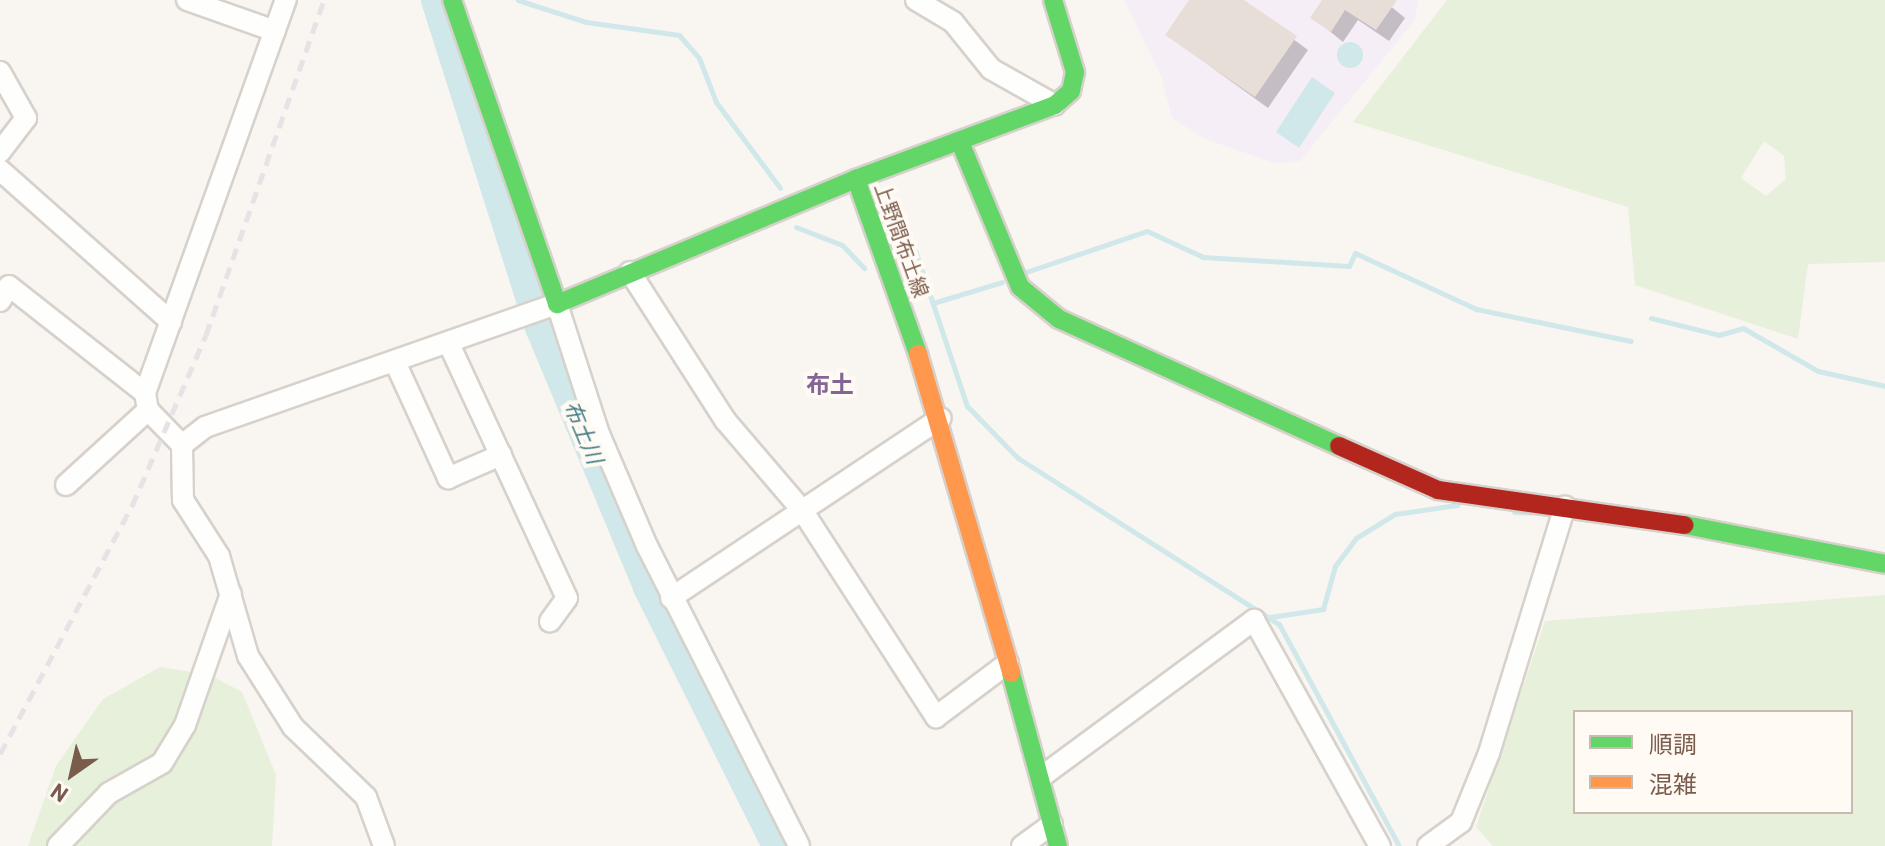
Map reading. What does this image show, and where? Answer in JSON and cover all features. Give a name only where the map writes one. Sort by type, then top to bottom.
[{"type":"street","points":[[187,0],[275,31]]},
{"type":"street","points":[[66,485],[147,401],[171,322],[286,0]]},
{"type":"street","points":[[452,0],[552,306],[599,434],[671,598],[799,846]]},
{"type":"street","points":[[916,0],[953,22],[991,69],[1055,105]]},
{"type":"street","points":[[856,179],[1055,105],[1071,91],[1075,72],[1053,0]]},
{"type":"street","points":[[0,72],[26,118],[0,152]]},
{"type":"street","points":[[960,142],[1020,287],[1059,319],[1438,490],[1565,506],[1885,564]]},
{"type":"street","points":[[0,170],[171,322]]},
{"type":"street","name":"上野間布土線","points":[[552,306],[856,179],[941,418],[1058,846]]},
{"type":"street","points":[[630,272],[725,420],[802,510],[936,717],[1008,663]]},
{"type":"street","points":[[0,301],[9,286],[147,401],[182,445],[183,500],[219,556],[248,656],[293,727],[366,797],[384,846]]},
{"type":"street","points":[[182,445],[205,427],[552,306]]},
{"type":"street","points":[[449,344],[567,598],[550,621]]},
{"type":"street","points":[[395,362],[448,478],[501,455]]},
{"type":"street","points":[[671,598],[941,418]]},
{"type":"street","points":[[1428,846],[1461,822],[1484,767],[1565,506]]},
{"type":"street","points":[[58,846],[109,793],[162,763],[185,725],[231,594]]},
{"type":"street","points":[[1041,777],[1254,620],[1380,846]]},
{"type":"street","points":[[1022,846],[1052,824]]},
{"type":"shaded area","points":[[1124,0],[1419,0],[1414,21],[1300,161],[1278,164],[1205,139],[1172,118],[1161,76]]},
{"type":"green space","points":[[1447,0],[1885,0],[1885,262],[1808,264],[1798,339],[1635,285],[1628,207],[1353,122]],"holes":[[[1764,141],[1784,156],[1786,179],[1766,196],[1741,178]]]},
{"type":"green space","points":[[1885,595],[1885,846],[1493,846],[1476,827],[1545,621]]},
{"type":"green space","points":[[160,667],[210,675],[242,692],[276,775],[272,846],[28,846],[56,766],[103,699]]},
{"type":"water","points":[[1350,42],[1359,46],[1363,55],[1359,64],[1350,68],[1341,64],[1337,55],[1341,46]]},
{"type":"water","points":[[1312,77],[1335,93],[1299,148],[1276,132]]},
{"type":"building","points":[[1189,0],[1244,0],[1297,36],[1255,97],[1165,35]]},
{"type":"building","points":[[1322,0],[1397,0],[1376,30],[1345,10],[1331,32],[1310,18]]},
{"type":"waterway","name":"布土川","points":[[437,0],[541,327],[649,587],[778,846]]},
{"type":"waterway","points":[[518,0],[586,22],[679,35],[699,58],[716,102],[780,188]]},
{"type":"waterway","points":[[796,227],[842,245],[864,268]]},
{"type":"waterway","points":[[1026,272],[1147,231],[1203,257],[1349,266],[1355,253],[1476,309],[1631,341]]},
{"type":"waterway","points":[[914,247],[967,406],[1018,458],[1279,624],[1399,846]]},
{"type":"waterway","points":[[933,303],[1002,282]]},
{"type":"waterway","points":[[1651,318],[1719,335],[1743,328],[1818,371],[1885,386]]},
{"type":"waterway","points":[[1270,617],[1323,609],[1335,566],[1356,538],[1395,514],[1457,505]]},
{"type":"waterway","points":[[1514,512],[1539,513]]},
{"type":"railway","points":[[0,754],[132,506],[206,335],[324,0]]},
{"type":"traffic: fast","points":[[452,0],[557,304],[856,179],[918,354]]},
{"type":"traffic: fast","points":[[856,179],[1055,105],[1071,91],[1075,72],[1053,0]]},
{"type":"traffic: fast","points":[[960,142],[1020,287],[1059,319],[1339,446]]},
{"type":"traffic: fast","points":[[1685,525],[1885,564]]},
{"type":"traffic: fast","points":[[1011,673],[1058,846]]},
{"type":"traffic: slow","points":[[918,354],[1011,673]]},
{"type":"traffic: jam","points":[[1339,446],[1438,490],[1685,525]]},
{"type":"district","name":"布土","points":[[830,384]]}]
